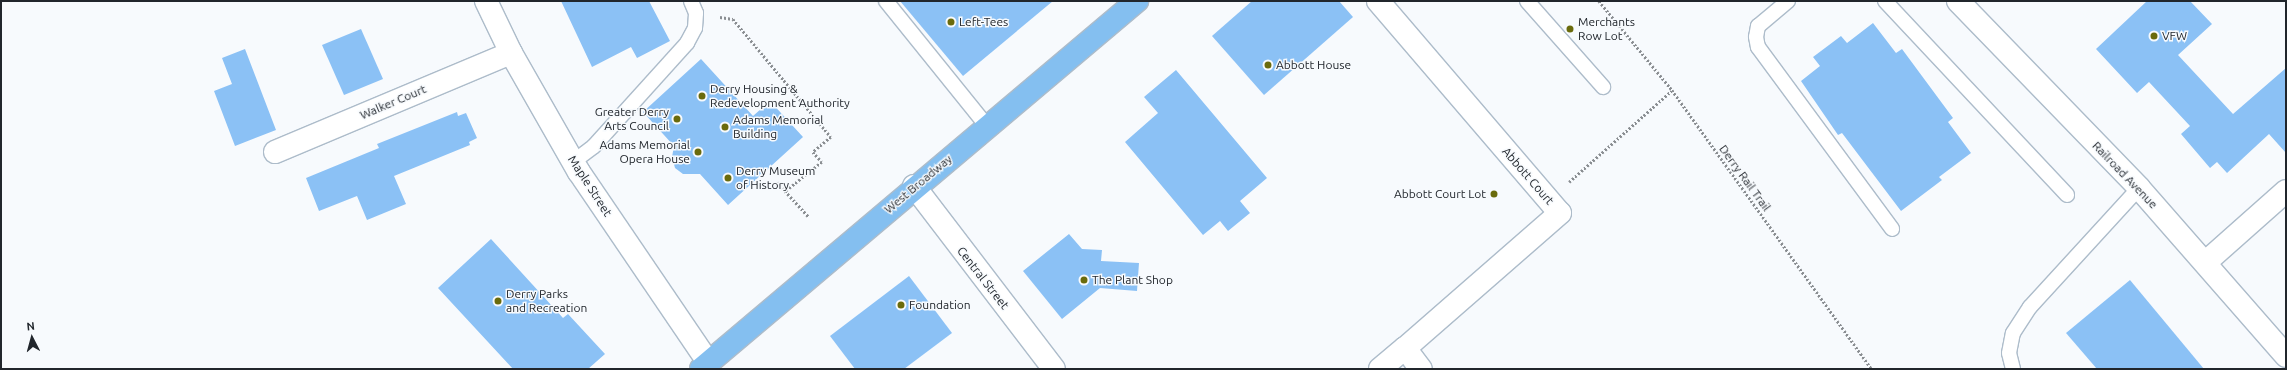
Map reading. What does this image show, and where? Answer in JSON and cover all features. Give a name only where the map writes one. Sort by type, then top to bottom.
[{"type":"main road","name":"West Broadway","points":[[705,366],[914,186],[1137,1]]},
{"type":"street","name":"Maple Street","points":[[486,1],[511,53],[573,162],[705,366]]},
{"type":"street","name":"Abbott Court","points":[[1378,1],[1560,212],[1405,348]]},
{"type":"street","name":"Railroad Avenue","points":[[1958,1],[2139,188],[2206,262],[2286,356]]},
{"type":"street","name":"Walker Court","points":[[275,152],[511,53]]},
{"type":"street","name":"Central Street","points":[[914,186],[1054,369]]},
{"type":"street","points":[[2206,262],[2286,191]]},
{"type":"street","points":[[1380,369],[1405,348],[1421,369]]},
{"type":"lane","points":[[573,162],[594,146],[687,43],[695,28],[696,13],[690,1]]},
{"type":"lane","points":[[886,1],[987,126]]},
{"type":"lane","points":[[1527,1],[1603,87]]},
{"type":"lane","points":[[1788,1],[1758,26],[1756,37],[1758,47],[1892,229]]},
{"type":"lane","points":[[1885,1],[2067,195]]},
{"type":"lane","points":[[2013,369],[2009,353],[2013,333],[2030,307],[2139,188]]},
{"type":"path","name":"Derry Rail Trail","points":[[1599,1],[1672,90],[1872,369]]},
{"type":"path","points":[[733,19],[831,136],[813,152],[822,162],[786,191]]},
{"type":"path","points":[[1549,199],[1672,90]]},
{"type":"path","points":[[777,182],[809,217]]},
{"type":"building","points":[[561,1],[649,1],[670,41],[637,58],[631,47],[592,67]]},
{"type":"building","name":"Left-Tees","points":[[900,1],[1053,1],[963,76]]},
{"type":"building","name":"Abbott House","points":[[1252,1],[1339,1],[1353,17],[1264,95],[1212,36]]},
{"type":"building","points":[[2147,1],[2190,1],[2212,24],[2178,55],[2233,114],[2286,68],[2286,153],[2269,134],[2227,173],[2217,162],[2210,168],[2181,134],[2190,126],[2149,82],[2137,93],[2096,49]]},
{"type":"building","points":[[1873,23],[1896,53],[1902,49],[1953,118],[1948,122],[1971,153],[1939,177],[1942,180],[1901,211],[1842,133],[1838,135],[1801,81],[1820,66],[1813,57],[1841,36],[1847,43]]},
{"type":"building","points":[[361,29],[383,79],[344,95],[322,45]]},
{"type":"building","points":[[245,49],[276,130],[235,146],[214,91],[232,84],[222,58]]},
{"type":"building","name":"Adams Memorial Building","points":[[701,59],[753,116],[770,101],[803,137],[728,205],[700,174],[683,174],[675,168],[672,157],[674,146],[643,112]]},
{"type":"building","points":[[1176,70],[1267,178],[1240,201],[1250,213],[1228,231],[1220,221],[1203,235],[1125,142],[1158,113],[1144,97]]},
{"type":"building","points":[[457,112],[458,116],[466,113],[477,138],[469,142],[470,145],[394,176],[406,204],[367,220],[357,196],[319,211],[306,178],[379,148],[377,144]]},
{"type":"building","name":"The Plant Shop","points":[[1069,234],[1082,249],[1102,250],[1101,261],[1139,263],[1137,291],[1100,288],[1062,319],[1023,271]]},
{"type":"building","name":"Derry Parks and Recreation","points":[[491,239],[563,318],[568,314],[605,354],[588,369],[513,369],[438,288]]},
{"type":"building","name":"Foundation","points":[[909,276],[952,333],[904,369],[855,369],[830,336]]},
{"type":"building","points":[[2130,280],[2204,369],[2097,369],[2066,333]]},
{"type":"place","name":"Left-Tees","points":[[951,22]]},
{"type":"place","name":"Merchants Row Lot","points":[[1570,29]]},
{"type":"place","name":"VFW","points":[[2154,36]]},
{"type":"place","name":"Abbott House","points":[[1268,65]]},
{"type":"place","name":"Derry Housing & Redevelopment Authority","points":[[702,96]]},
{"type":"place","name":"Greater Derry Arts Council","points":[[677,119]]},
{"type":"place","name":"Adams Memorial Building","points":[[725,127]]},
{"type":"place","name":"Adams Memorial Opera House","points":[[698,152]]},
{"type":"place","name":"Derry Museum of History","points":[[728,178]]},
{"type":"place","name":"Abbott Court Lot","points":[[1494,194]]},
{"type":"place","name":"The Plant Shop","points":[[1084,280]]},
{"type":"place","name":"Derry Parks and Recreation","points":[[498,301]]},
{"type":"place","name":"Foundation","points":[[901,305]]}]
